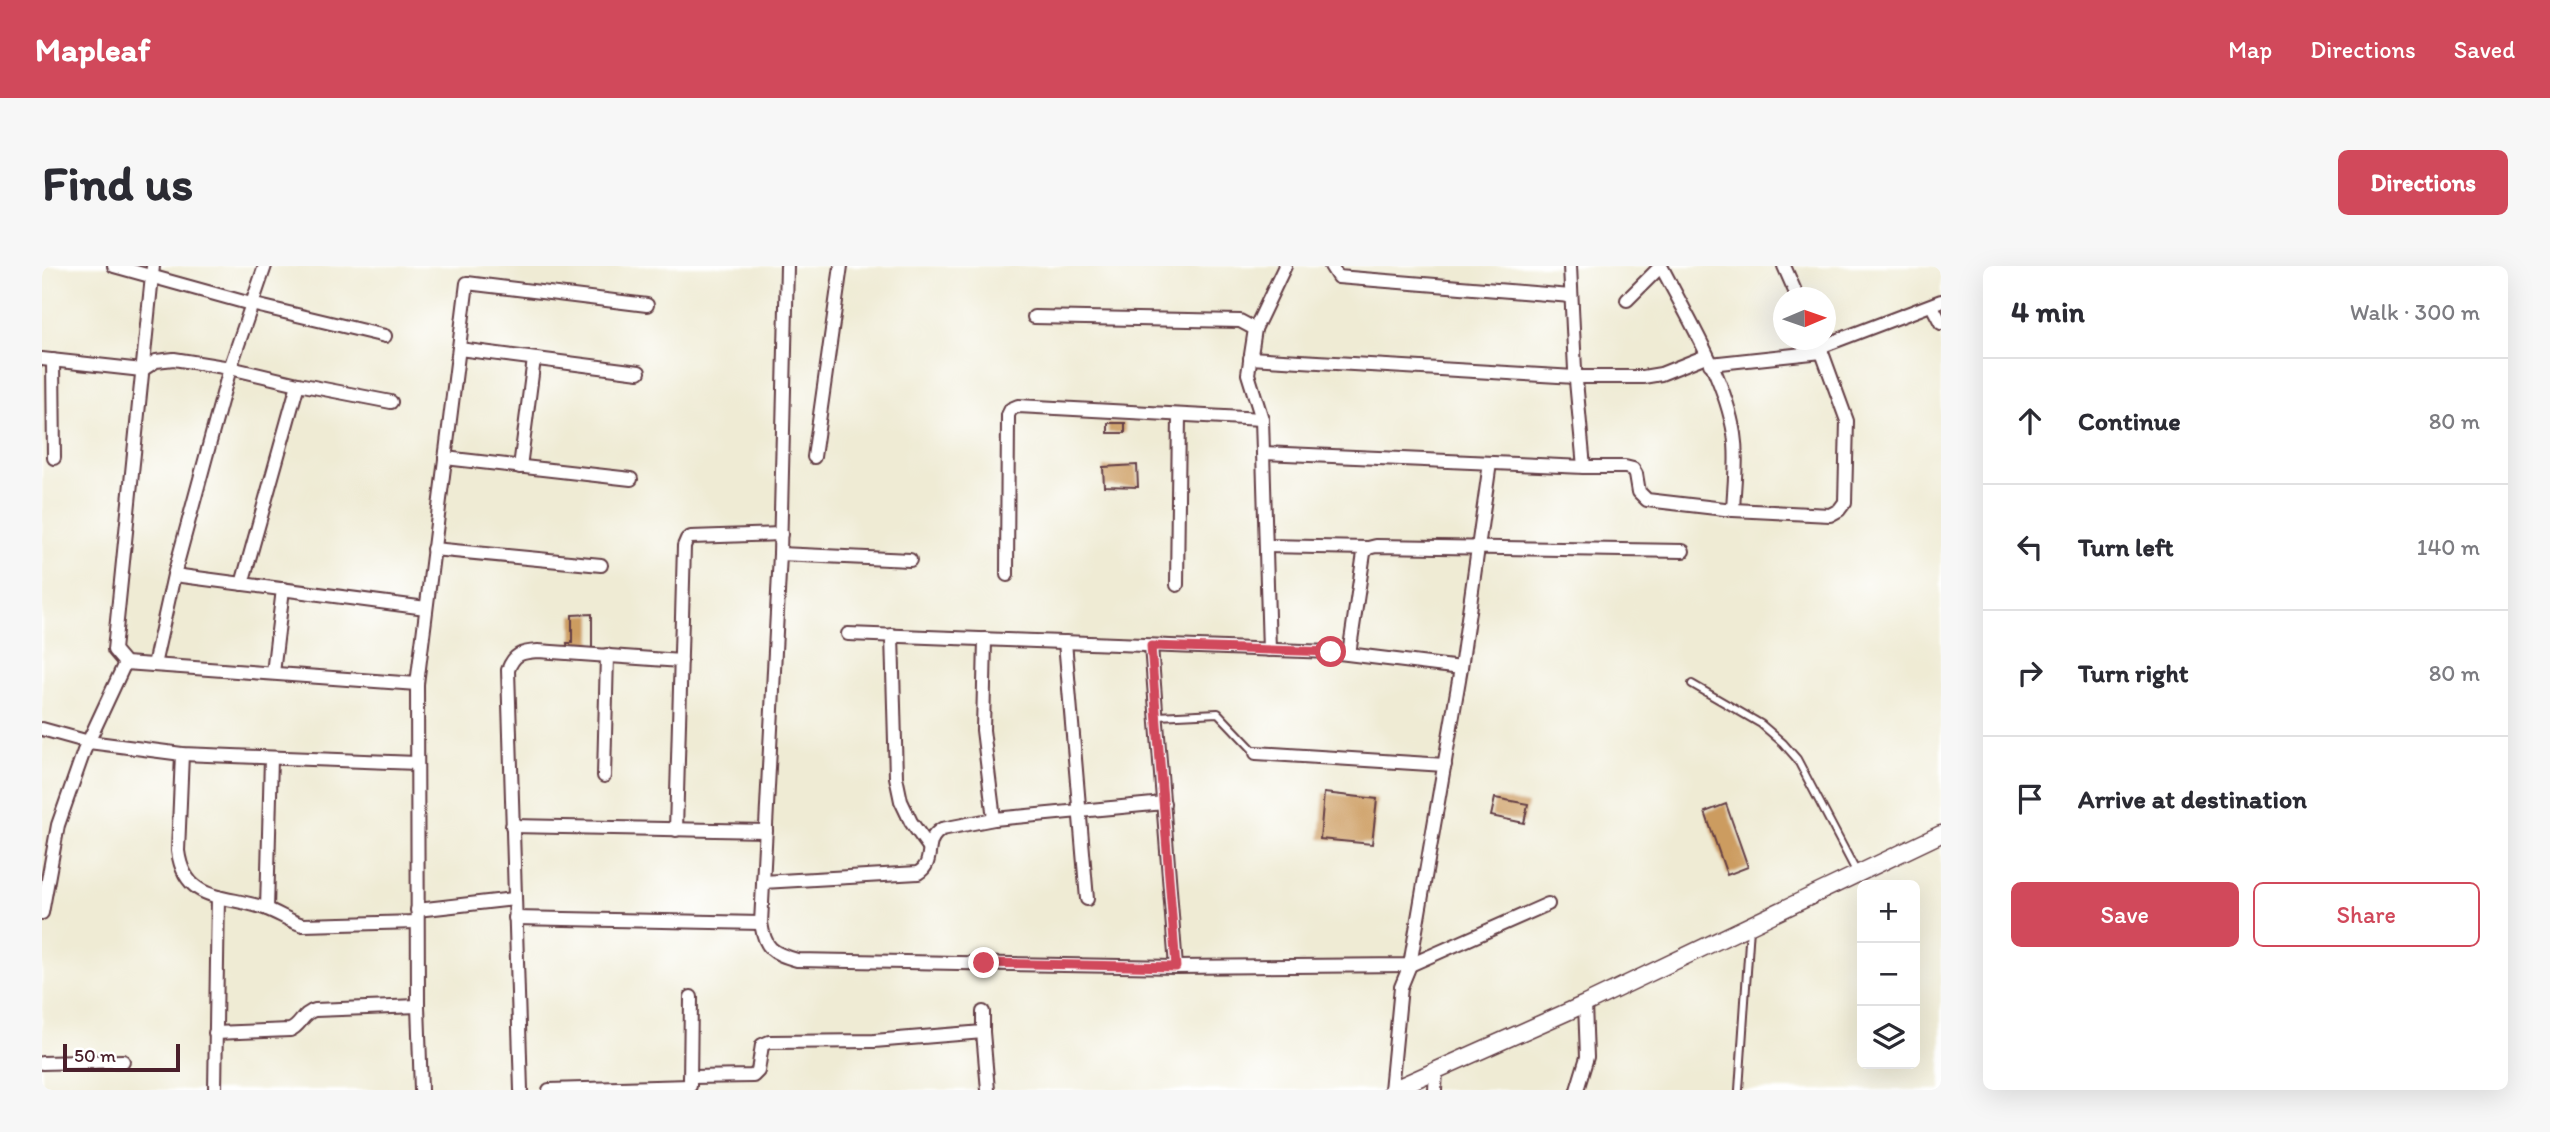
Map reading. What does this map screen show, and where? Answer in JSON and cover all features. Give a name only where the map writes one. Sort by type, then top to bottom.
[{"type":"street","points":[[114,266],[153,272],[251,304],[385,336]]},
{"type":"street","points":[[154,665],[174,575],[230,368],[265,266]]},
{"type":"street","points":[[787,266],[781,534],[761,923],[764,939],[778,955],[797,960],[1176,967],[1410,965],[1548,904]]},
{"type":"street","points":[[814,457],[841,266]]},
{"type":"street","points":[[1269,650],[1262,419],[1248,374],[1255,329],[1285,266]]},
{"type":"street","points":[[1331,266],[1338,277],[1571,296]]},
{"type":"street","points":[[1570,266],[1575,377],[1584,467]]},
{"type":"street","points":[[1627,300],[1661,266],[1708,360],[1730,415],[1736,455],[1733,510]]},
{"type":"street","points":[[1784,266],[1793,287]]},
{"type":"street","points":[[153,272],[114,650],[125,663],[416,684]]},
{"type":"street","points":[[421,1090],[416,684],[467,283],[648,305]]},
{"type":"street","points":[[1836,340],[1936,304],[1941,323]]},
{"type":"street","points":[[1034,317],[1240,321],[1255,329]]},
{"type":"street","points":[[459,349],[639,372]]},
{"type":"street","points":[[1250,358],[1575,377],[1652,376],[1708,360],[1787,350]]},
{"type":"street","points":[[1263,453],[1633,469],[1639,492],[1647,500],[1733,510],[1830,514],[1839,510],[1845,502],[1847,421],[1820,350]]},
{"type":"street","points":[[54,458],[48,359],[142,370],[156,361],[174,359],[391,402]]},
{"type":"street","points":[[520,467],[534,359]]},
{"type":"street","points":[[242,584],[298,384]]},
{"type":"street","points":[[1007,575],[1008,415],[1011,409],[1018,406],[1262,419]]},
{"type":"street","points":[[1177,585],[1179,415]]},
{"type":"street","points":[[444,458],[631,479]]},
{"type":"street","points":[[1490,463],[1461,668],[1410,965],[1401,987],[1392,1090],[1585,1004],[1941,834]]},
{"type":"street","points":[[676,830],[684,546],[691,537],[781,534]]},
{"type":"street","points":[[1266,546],[1683,551]]},
{"type":"street","points":[[1349,654],[1364,554],[1368,548]]},
{"type":"street","points":[[433,549],[601,565]]},
{"type":"street","points":[[780,554],[910,559]]},
{"type":"street","points":[[174,575],[426,608]]},
{"type":"street","points":[[274,673],[283,589]]},
{"type":"street","points":[[848,634],[1349,654],[1461,668]]},
{"type":"street","points":[[892,635],[896,777],[901,801],[911,822],[929,847]]},
{"type":"street","points":[[985,639],[983,730],[994,819]]},
{"type":"street","points":[[1065,642],[1087,899]]},
{"type":"street","points":[[1151,646],[1176,967]]},
{"type":"street","points":[[521,1090],[506,688],[508,670],[513,657],[523,652],[538,651],[681,661]]},
{"type":"street","points":[[604,776],[607,656]]},
{"type":"street","points":[[42,914],[58,825],[89,742],[125,663]]},
{"type":"street","points":[[42,729],[89,742],[182,754],[417,763]]},
{"type":"street","points":[[1256,753],[1444,765]]},
{"type":"street","points":[[182,754],[178,851],[180,866],[186,878],[198,888],[218,897],[267,909],[291,922],[316,926],[417,916],[514,899]]},
{"type":"street","points":[[267,909],[271,758]]},
{"type":"street","points":[[763,882],[918,873],[924,869],[928,861],[929,847],[936,833],[942,829],[994,819],[1079,809],[1164,803]]},
{"type":"street","points":[[512,826],[766,831]]},
{"type":"street","points":[[215,1090],[218,897]]},
{"type":"street","points":[[515,918],[761,923]]},
{"type":"street","points":[[690,1085],[691,997]]},
{"type":"street","points":[[1577,1090],[1587,1057],[1585,1004]]},
{"type":"street","points":[[215,1033],[289,1030],[295,1028],[309,1011],[315,1010],[418,1006]]},
{"type":"street","points":[[983,1012],[988,1090]]},
{"type":"street","points":[[549,1090],[690,1085],[753,1076],[758,1071],[762,1045],[769,1042],[874,1041],[983,1032]]},
{"type":"street","points":[[42,1063],[123,1062]]},
{"type":"street","points":[[1435,1090],[1436,1070]]},
{"type":"lane","points":[[1692,684],[1761,724],[1783,743],[1797,760],[1858,874]]},
{"type":"lane","points":[[1158,716],[1218,713],[1256,753]]},
{"type":"lane","points":[[1739,1090],[1750,925]]},
{"type":"building","points":[[1108,423],[1125,423],[1125,433],[1108,433]]},
{"type":"building","points":[[1137,465],[1138,487],[1104,486],[1103,467]]},
{"type":"building","points":[[592,614],[592,650],[568,651],[567,643],[572,643],[572,615]]},
{"type":"building","points":[[1324,793],[1377,799],[1372,844],[1320,839]]},
{"type":"building","points":[[1495,798],[1528,804],[1524,823],[1491,816]]},
{"type":"building","points":[[1726,804],[1748,867],[1727,875],[1705,812]]},
{"type":"route","points":[[984,963],[1176,967],[1151,646],[1331,652]]}]
